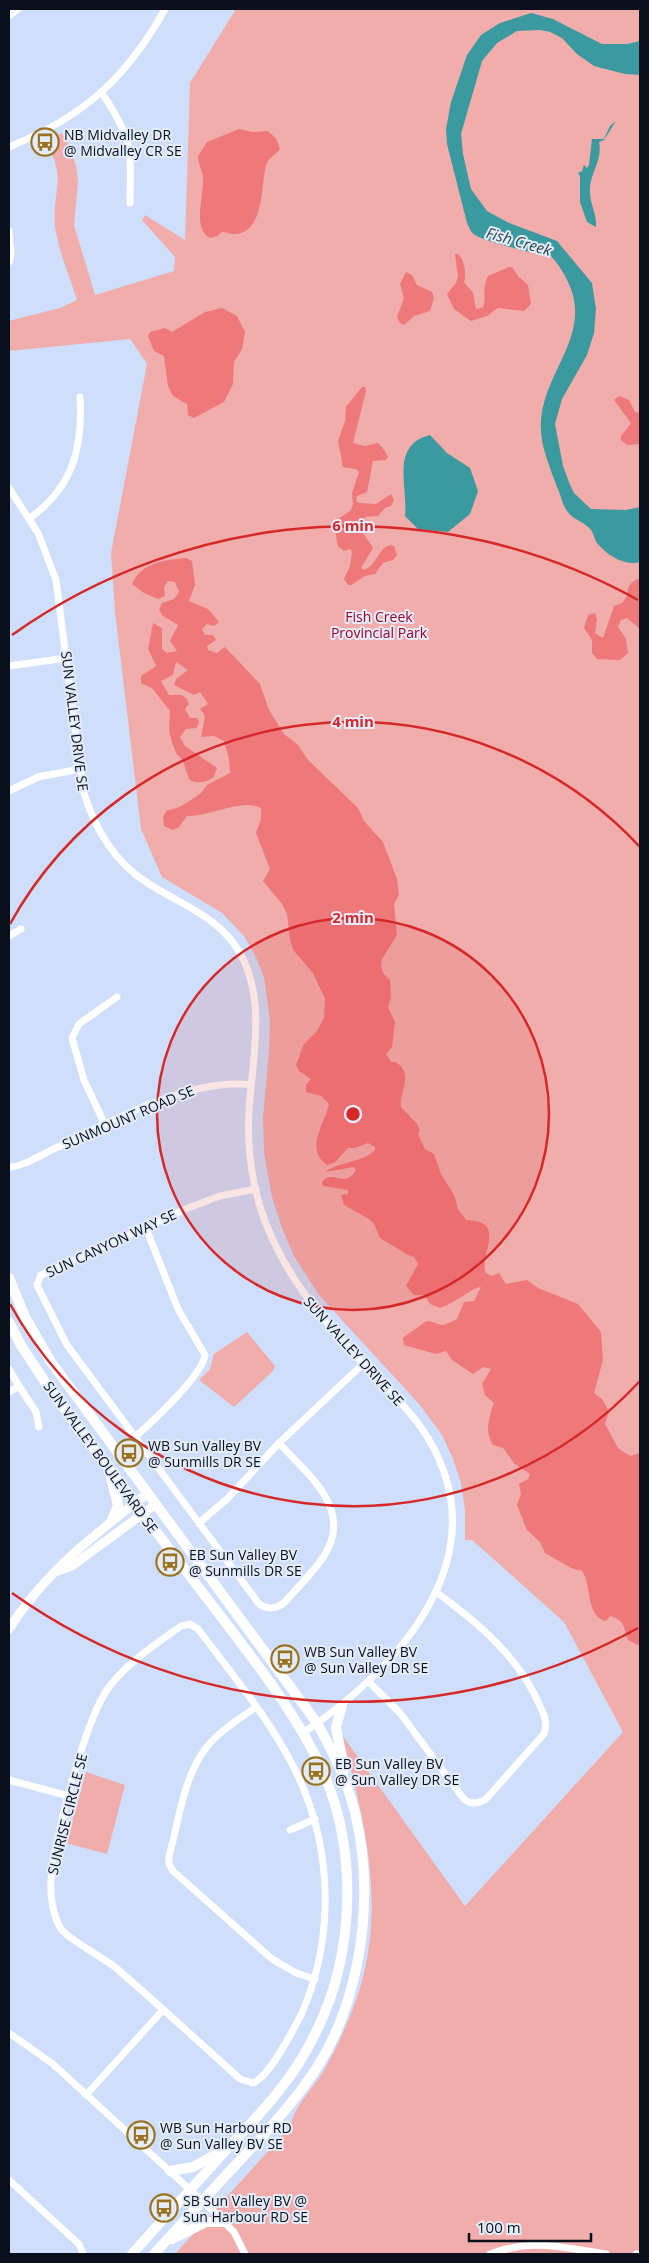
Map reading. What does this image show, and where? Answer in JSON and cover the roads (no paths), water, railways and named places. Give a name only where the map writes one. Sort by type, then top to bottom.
[{"type":"main road","name":"SUN VALLEY BOULEVARD SE","points":[[9,1278],[18,1302],[42,1348],[317,1723],[345,1781],[359,1832],[364,1890],[360,1950],[344,2012],[328,2050],[296,2098],[158,2250]]},
{"type":"main road","name":"SUN VALLEY BOULEVARD SE","points":[[9,1322],[33,1364],[236,1637],[302,1733],[323,1772],[339,1820],[347,1879],[344,1942],[329,2002],[312,2041],[282,2087],[132,2254]]},
{"type":"main road","points":[[107,1466],[118,1505],[112,1520]]},
{"type":"main road","points":[[342,1706],[336,1727],[345,1781]]},
{"type":"main road","points":[[170,2171],[193,2167],[232,2144]]},
{"type":"main road","points":[[158,2250],[202,2223],[225,2222]]},
{"type":"street","points":[[9,16],[18,9]]},
{"type":"street","points":[[9,148],[54,126],[79,111],[101,92],[138,54],[165,9]]},
{"type":"street","points":[[101,92],[119,118],[129,144],[130,203]]},
{"type":"street","points":[[9,231],[11,254],[9,262]]},
{"type":"street","points":[[30,518],[57,494],[70,473],[80,436],[80,397]]},
{"type":"street","name":"SUN VALLEY DRIVE SE","points":[[9,488],[30,518],[42,542],[56,580],[83,790],[99,832],[118,858],[148,884],[211,920],[227,935],[240,953],[252,985],[255,1014],[255,1050],[248,1128],[256,1189],[270,1236],[294,1281],[325,1323],[419,1424],[442,1468],[451,1506],[451,1532],[448,1557],[436,1592],[425,1615],[368,1681],[342,1706],[302,1733]]},
{"type":"street","points":[[9,666],[67,658]]},
{"type":"street","points":[[9,791],[38,777],[80,769]]},
{"type":"street","points":[[9,936],[21,929]]},
{"type":"street","points":[[104,1124],[84,1080],[72,1038],[79,1024],[117,997]]},
{"type":"street","name":"SUNMOUNT ROAD SE","points":[[9,1167],[15,1167],[104,1124],[194,1088],[221,1084],[251,1085]]},
{"type":"street","name":"SUN CANYON WAY SE","points":[[256,1189],[220,1196],[188,1208],[44,1274],[38,1278],[37,1285],[67,1345],[259,1604],[269,1608],[284,1603],[324,1557],[330,1543],[333,1524],[330,1504],[322,1490],[279,1443]]},
{"type":"street","points":[[136,1437],[174,1399],[204,1358],[204,1351],[175,1301],[146,1228]]},
{"type":"street","points":[[199,1523],[242,1485],[279,1443],[363,1364]]},
{"type":"street","points":[[9,1369],[36,1412],[39,1427]]},
{"type":"street","points":[[9,1392],[18,1386]]},
{"type":"street","points":[[9,1629],[24,1607],[72,1554],[148,1493]]},
{"type":"street","points":[[55,1572],[72,1566],[156,1504]]},
{"type":"street","points":[[368,1681],[400,1713],[463,1798],[469,1802],[479,1802],[486,1799],[544,1734],[546,1723],[538,1702],[514,1662],[474,1622],[436,1592]]},
{"type":"street","name":"SUNRISE CIRCLE SE","points":[[190,1624],[198,1629],[281,1742],[296,1768],[315,1819],[323,1855],[325,1892],[322,1945],[314,1979],[305,2007],[292,2033],[262,2077],[253,2083],[240,2080],[116,1968],[62,1930],[55,1917],[51,1892],[52,1872],[69,1796],[93,1717],[102,1696],[124,1671],[181,1626],[190,1624]]},
{"type":"street","points":[[256,1707],[215,1738],[198,1760],[191,1776],[168,1856],[169,1864],[173,1871],[272,1959],[296,1973],[314,1979]]},
{"type":"street","points":[[9,1780],[69,1796]]},
{"type":"street","points":[[290,1830],[315,1819]]},
{"type":"street","points":[[86,2095],[163,2010]]},
{"type":"street","points":[[9,2033],[53,2064],[203,2201],[225,2222],[236,2236],[245,2254]]},
{"type":"street","points":[[9,2180],[79,2244],[83,2254]]},
{"type":"street","points":[[490,2254],[512,2248],[541,2244],[564,2246],[606,2254]]},
{"type":"water","name":"Fish Creek","points":[[531,13],[553,19],[602,44],[627,44],[640,41],[640,75],[625,74],[594,66],[577,54],[562,38],[550,32],[540,30],[517,31],[497,43],[482,61],[461,134],[463,154],[471,189],[487,211],[507,222],[557,241],[592,283],[596,309],[594,333],[587,355],[562,399],[555,424],[563,466],[574,493],[591,509],[626,510],[640,507],[640,562],[628,563],[611,556],[597,543],[588,527],[572,517],[565,508],[544,448],[541,428],[543,407],[553,377],[572,335],[575,320],[575,305],[571,289],[558,265],[548,254],[508,247],[478,237],[472,233],[467,223],[447,144],[446,129],[451,102],[467,55],[481,35],[500,23]]},
{"type":"water","points":[[616,121],[604,140],[599,142],[598,161],[590,185],[590,196],[596,227],[587,222],[580,202],[580,176],[578,173],[582,171],[584,165],[587,168],[589,165],[592,139],[604,139],[610,126]]},
{"type":"water","points":[[430,435],[447,453],[470,468],[478,491],[470,514],[448,532],[418,529],[405,516],[405,457],[418,440]]},
{"type":"place","name":"NB Midvalley DR @ Midvalley CR SE","points":[[45,142]]},
{"type":"place","name":"WB Sun Valley BV @ Sunmills DR SE","points":[[129,1453]]},
{"type":"place","name":"EB Sun Valley BV @ Sunmills DR SE","points":[[170,1562]]},
{"type":"place","name":"WB Sun Valley BV @ Sun Valley DR SE","points":[[285,1659]]},
{"type":"place","name":"EB Sun Valley BV @ Sun Valley DR SE","points":[[316,1771]]},
{"type":"place","name":"WB Sun Harbour RD @ Sun Valley BV SE","points":[[141,2135]]},
{"type":"place","name":"SB Sun Valley BV @ Sun Harbour RD SE","points":[[164,2208]]},
{"type":"park label","name":"Fish Creek Provincial Park","points":[[379,624]]}]
